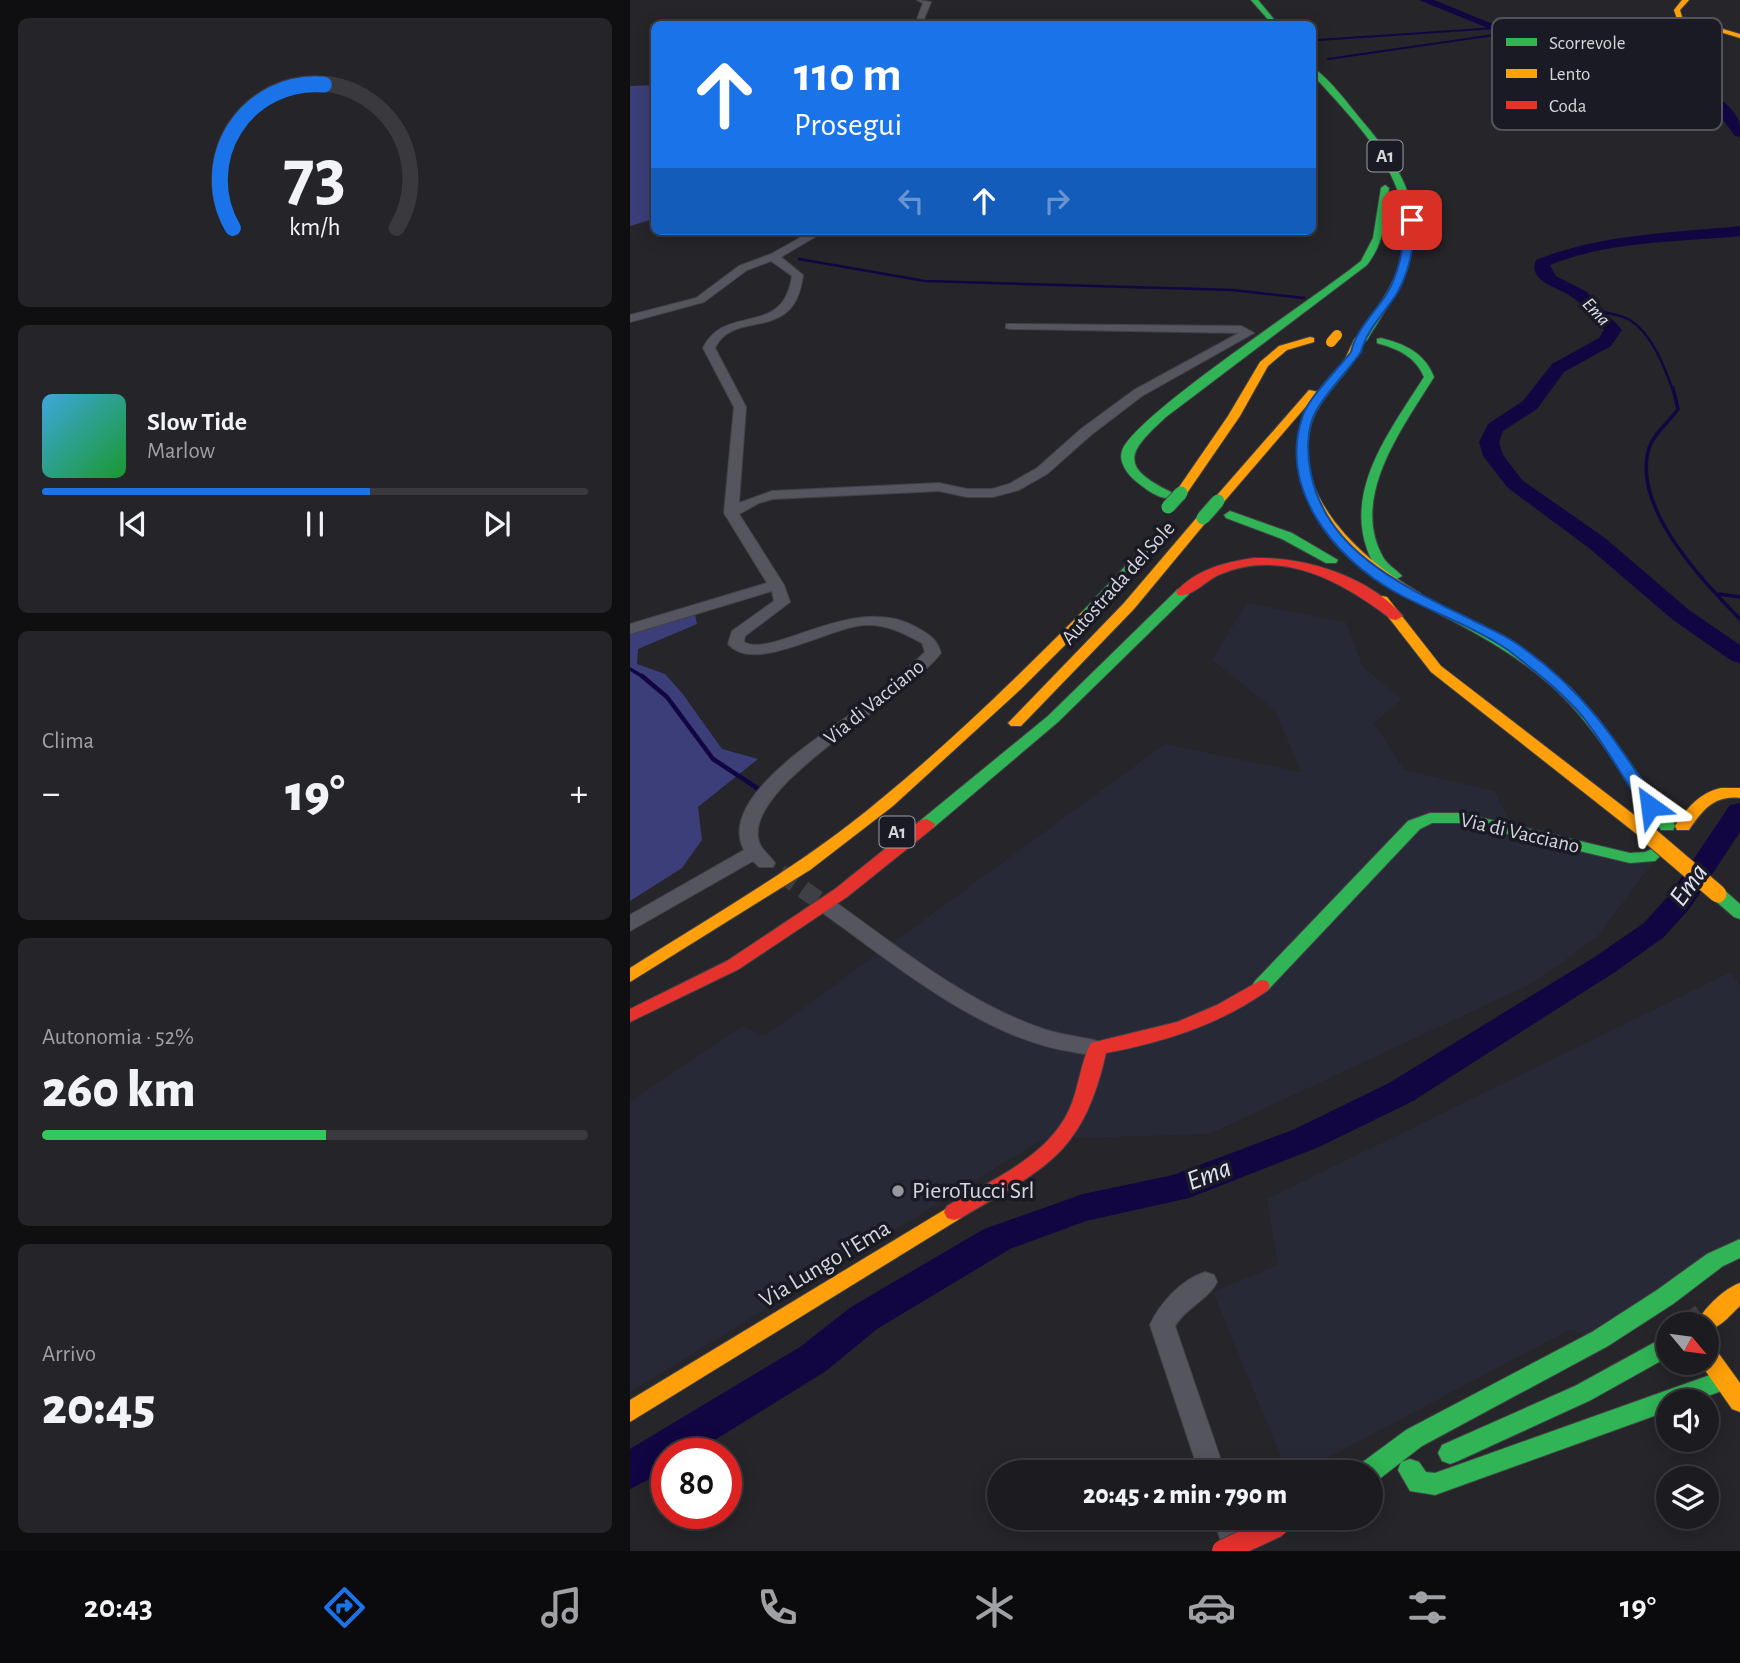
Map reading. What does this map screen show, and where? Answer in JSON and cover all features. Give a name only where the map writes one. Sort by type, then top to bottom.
[{"type":"main road","points":[[1240,0],[1257,21]]},
{"type":"main road","points":[[1254,0],[1272,21]]},
{"type":"main road","points":[[1679,18],[1677,10],[1686,0]]},
{"type":"main road","points":[[1722,31],[1740,36]]},
{"type":"main road","name":"Autostrada del Sole","points":[[1002,737],[1129,606],[1361,339],[1387,303],[1406,262],[1412,234],[1409,201],[1389,162],[1316,74]]},
{"type":"main road","name":"A1","points":[[1316,93],[1371,163],[1385,188],[1391,205],[1391,233],[1382,267]]},
{"type":"main road","points":[[1310,340],[1283,348],[1264,364],[1174,510],[1134,473],[1127,460],[1132,442],[1167,412],[1365,261],[1377,243],[1385,188]]},
{"type":"main road","points":[[1361,339],[1356,352],[1310,412],[1302,441],[1309,493],[1322,517],[1352,556],[1397,588],[1510,645],[1548,675],[1587,712],[1611,744],[1650,806],[1675,826],[1686,843]]},
{"type":"main road","points":[[1381,341],[1418,357],[1427,366],[1429,377],[1373,476],[1367,507],[1368,536],[1376,558],[1397,578],[1448,615]]},
{"type":"main road","name":"Autostrada del Sole","points":[[630,976],[804,866],[887,803],[973,727],[1081,622],[1085,601],[1174,510]]},
{"type":"main road","points":[[1230,515],[1287,536],[1322,553],[1354,575],[1383,601],[1436,669],[1649,835],[1740,913]]},
{"type":"main road","points":[[630,1016],[733,965],[841,893],[1053,719],[1203,576],[1228,565],[1286,561],[1315,568],[1343,580],[1395,616]]},
{"type":"main road","name":"A1","points":[[630,1016],[773,925],[838,879],[975,763]]},
{"type":"main road","points":[[1675,826],[1710,793],[1716,790],[1738,792]]},
{"type":"main road","name":"Via di Vacciano","points":[[1098,1048],[1150,1038],[1204,1022],[1245,999],[1264,983],[1414,825],[1424,820],[1439,817],[1474,820],[1630,858],[1648,857],[1657,852]]},
{"type":"main road","name":"Via Lungo l'Ema","points":[[630,1412],[1043,1157],[1066,1136],[1082,1109],[1098,1048]]},
{"type":"main road","points":[[1383,1473],[1414,1438],[1600,1339],[1630,1320],[1670,1303],[1692,1275],[1740,1248]]},
{"type":"main road","points":[[1718,1312],[1740,1292]]},
{"type":"main road","points":[[1719,1316],[1740,1304]]},
{"type":"main road","points":[[1383,1479],[1583,1394],[1656,1352]]},
{"type":"main road","points":[[1719,1373],[1740,1402]]},
{"type":"main road","points":[[1410,1470],[1419,1483],[1435,1484],[1724,1380]]},
{"type":"main road","points":[[1223,1551],[1269,1530]]},
{"type":"street","points":[[920,21],[927,8],[927,2],[921,0]]},
{"type":"street","points":[[630,319],[700,300],[743,268],[775,256],[813,235]]},
{"type":"street","points":[[630,629],[777,585],[731,513],[740,407],[709,348],[710,341],[730,329],[776,316],[791,305],[799,286],[798,275],[776,260],[775,256]]},
{"type":"street","points":[[731,513],[754,500],[772,495],[939,487],[967,493],[993,493],[1014,487],[1042,471],[1086,432],[1138,393],[1248,333],[1241,329],[1010,326]]},
{"type":"street","name":"Via di Vacciano","points":[[630,924],[759,858],[747,837],[757,804],[793,767],[913,674],[933,653],[929,641],[911,631],[868,620],[841,624],[761,651],[745,649],[736,644],[738,634],[782,602],[777,585]]},
{"type":"street","name":"Via di Vacciano","points":[[831,909],[972,1004],[1010,1024],[1082,1047],[1098,1048]]},
{"type":"street","points":[[1205,1282],[1170,1311],[1162,1325],[1208,1460]]},
{"type":"street","points":[[1231,1530],[1238,1551]]},
{"type":"shaded area","points":[[651,85],[651,220],[630,226],[630,86]]},
{"type":"shaded area","points":[[1247,603],[1346,622],[1363,667],[1402,699],[1374,723],[1404,770],[1494,791],[1510,821],[1654,861],[1597,937],[1533,983],[1210,1134],[1043,1139],[630,1392],[630,1102],[742,1026],[765,1036],[1165,744],[1301,772],[1275,710],[1212,660]]},
{"type":"shaded area","points":[[695,614],[697,624],[638,649],[637,664],[665,674],[722,749],[758,759],[698,807],[702,840],[682,868],[630,901],[630,634]]},
{"type":"shaded area","points":[[1731,972],[1740,985],[1740,1257],[1603,1345],[1571,1329],[1324,1460],[1282,1460],[1213,1292],[1278,1265],[1267,1199]]},
{"type":"waterway","name":"Ema","points":[[1424,0],[1492,27]]},
{"type":"waterway","points":[[1318,40],[1492,28]]},
{"type":"waterway","points":[[1328,59],[1492,35]]},
{"type":"waterway","name":"Ema","points":[[1722,108],[1740,133]]},
{"type":"waterway","name":"Ema","points":[[1740,231],[1623,242],[1564,254],[1542,263],[1543,270],[1550,279],[1578,293],[1613,330],[1605,342],[1558,368],[1530,405],[1495,428],[1489,442],[1493,456],[1515,484],[1597,543],[1681,615],[1740,656]]},
{"type":"waterway","points":[[799,259],[925,281],[1233,290],[1304,298]]},
{"type":"waterway","points":[[1593,310],[1621,316],[1638,326],[1656,351],[1673,390]]},
{"type":"waterway","points":[[1673,388],[1678,409],[1658,432],[1649,448],[1646,471],[1650,494],[1660,518],[1690,564],[1740,619]]},
{"type":"waterway","points":[[1719,594],[1740,597]]},
{"type":"waterway","points":[[630,669],[643,677]]},
{"type":"waterway","points":[[643,677],[667,697],[713,759],[757,788]]},
{"type":"waterway","name":"Ema","points":[[630,1471],[813,1359],[864,1318],[997,1239],[1083,1208],[1177,1188],[1307,1138],[1401,1092],[1604,965],[1654,930],[1680,901],[1740,811]]},
{"type":"tunnel","points":[[780,873],[831,909]]},
{"type":"traffic: fast","points":[[1254,0],[1272,21]]},
{"type":"traffic: fast","points":[[1316,74],[1383,154],[1397,177],[1407,203],[1410,229],[1407,256],[1394,287],[1364,336]]},
{"type":"traffic: fast","points":[[1167,495],[1139,478],[1130,466],[1128,451],[1138,436],[1162,414],[1364,263],[1378,238],[1385,188]]},
{"type":"traffic: fast","points":[[1358,342],[1364,336]]},
{"type":"traffic: fast","points":[[1381,341],[1404,349],[1416,357],[1429,377],[1391,440],[1371,486],[1367,510],[1368,534],[1376,557],[1395,576]]},
{"type":"traffic: fast","points":[[1168,507],[1181,493]]},
{"type":"traffic: fast","points":[[1203,518],[1218,501]]},
{"type":"traffic: fast","points":[[1230,515],[1287,536],[1331,560]]},
{"type":"traffic: fast","points":[[1088,614],[1155,543]]},
{"type":"traffic: fast","points":[[927,824],[1053,719],[1183,592]]},
{"type":"traffic: fast","points":[[1415,596],[1504,644],[1546,673],[1582,709],[1667,826]]},
{"type":"traffic: fast","points":[[1261,986],[1414,825],[1430,818],[1462,818],[1630,858],[1649,857],[1656,852]]},
{"type":"traffic: fast","points":[[1718,894],[1740,913]]},
{"type":"traffic: fast","points":[[1665,1297],[1715,1260],[1740,1248]]},
{"type":"traffic: fast","points":[[1383,1461],[1414,1438],[1600,1339],[1665,1297]]},
{"type":"traffic: fast","points":[[1450,1453],[1583,1393],[1656,1352]]},
{"type":"traffic: fast","points":[[1410,1470],[1419,1483],[1435,1484],[1724,1380]]},
{"type":"traffic: slow","points":[[1679,18],[1677,10],[1686,0]]},
{"type":"traffic: slow","points":[[1722,31],[1740,36]]},
{"type":"traffic: slow","points":[[1331,342],[1337,335]]},
{"type":"traffic: slow","points":[[1181,493],[1234,416],[1264,364],[1283,348],[1310,340]]},
{"type":"traffic: slow","points":[[1358,342],[1350,360],[1310,413],[1304,430],[1303,456],[1306,473],[1316,501],[1337,535],[1364,563],[1415,596]]},
{"type":"traffic: slow","points":[[1218,501],[1313,392]]},
{"type":"traffic: slow","points":[[1016,723],[1129,606],[1203,518]]},
{"type":"traffic: slow","points":[[1382,600],[1436,669],[1649,835]]},
{"type":"traffic: slow","points":[[630,976],[804,866],[887,803],[1016,686],[1088,614]]},
{"type":"traffic: slow","points":[[1683,826],[1700,804],[1713,795],[1740,793]]},
{"type":"traffic: slow","points":[[1649,835],[1718,894]]},
{"type":"traffic: slow","points":[[630,1412],[954,1212]]},
{"type":"traffic: slow","points":[[1719,1312],[1740,1292]]},
{"type":"traffic: slow","points":[[1719,1372],[1740,1402]]},
{"type":"traffic: jam","points":[[1183,592],[1198,580],[1235,565],[1254,562],[1295,564],[1341,579],[1396,616]]},
{"type":"traffic: jam","points":[[631,1016],[733,965],[841,893],[927,824]]},
{"type":"traffic: jam","points":[[954,1212],[1036,1162],[1063,1136],[1082,1103],[1098,1048],[1184,1027],[1223,1010],[1261,986]]},
{"type":"traffic: jam","points":[[1223,1551],[1268,1530]]},
{"type":"place","name":"PieroTucci Srl","points":[[898,1191]]},
{"type":"route","points":[[1412,220],[1406,262],[1381,313],[1359,342],[1356,352],[1310,412],[1302,441],[1309,493],[1339,542],[1352,556],[1397,588],[1510,645],[1548,675],[1587,712],[1611,744],[1650,806]]}]
